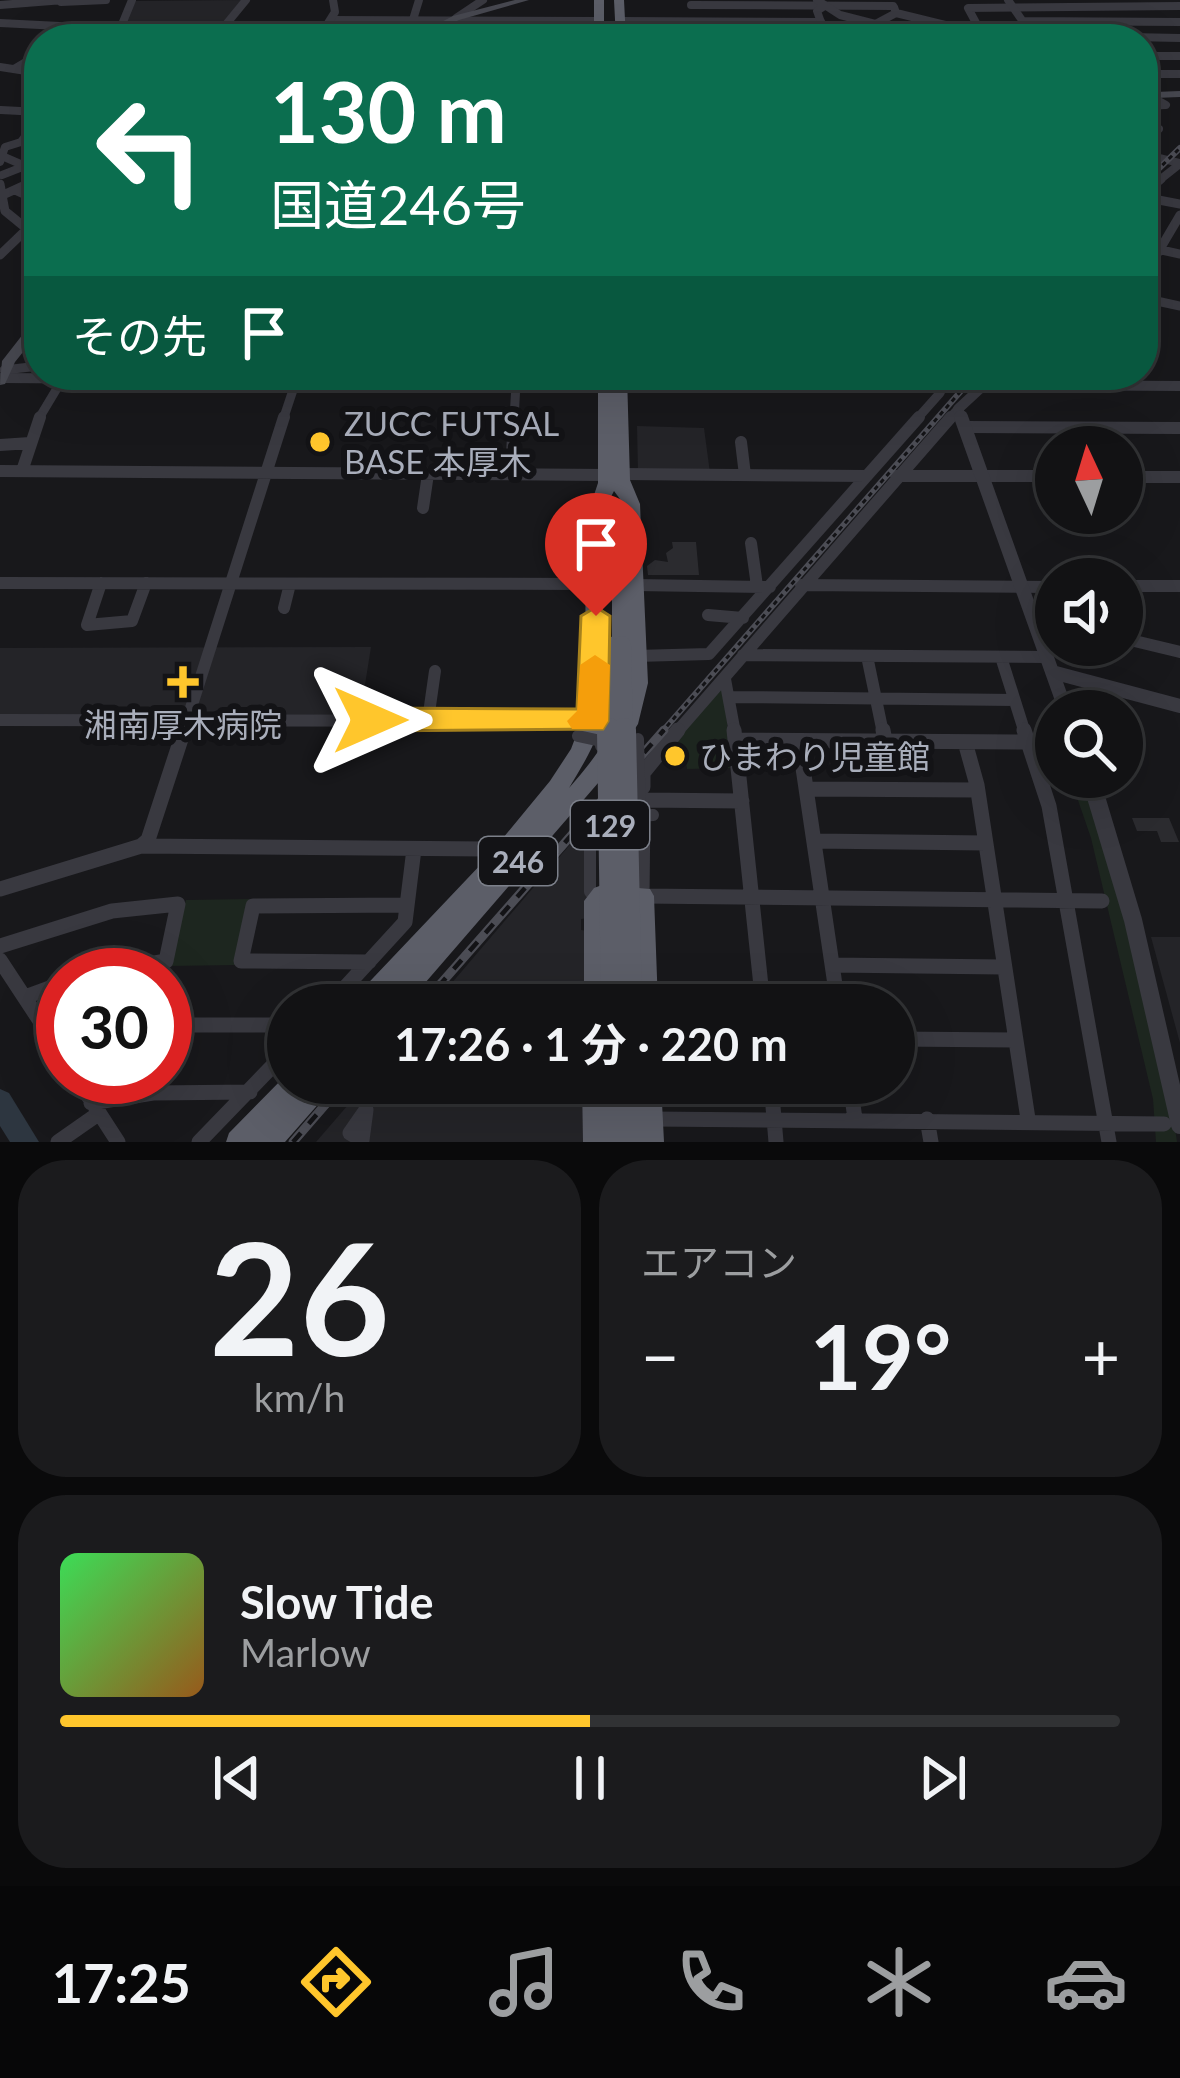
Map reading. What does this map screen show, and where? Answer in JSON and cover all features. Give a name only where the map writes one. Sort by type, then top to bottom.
[{"type":"highway","points":[[600,24],[609,0]]},
{"type":"highway","points":[[609,0],[618,24]]},
{"type":"highway","name":"129","points":[[613,390],[613,984]]},
{"type":"highway","name":"246","points":[[408,984],[616,745],[634,709],[596,584],[596,521],[614,479]]},
{"type":"highway","name":"246","points":[[383,984],[572,769],[635,585],[632,504],[614,479]]},
{"type":"highway","name":"129","points":[[616,651],[629,984]]},
{"type":"highway","points":[[596,984],[598,899],[602,895],[642,896],[645,984]]},
{"type":"highway","points":[[239,1142],[274,1104]]},
{"type":"highway","points":[[267,1142],[301,1104]]},
{"type":"highway","points":[[596,1142],[614,1104]]},
{"type":"highway","points":[[615,1142],[620,1104]]},
{"type":"highway","points":[[630,1104],[645,1134]]},
{"type":"main road","points":[[443,24],[471,10],[525,0]]},
{"type":"main road","points":[[2,371],[24,342]]},
{"type":"street","points":[[2,15],[64,0]]},
{"type":"street","points":[[48,1],[106,0]]},
{"type":"street","points":[[120,24],[132,0]]},
{"type":"street","points":[[226,24],[246,0]]},
{"type":"street","points":[[328,24],[333,0]]},
{"type":"street","points":[[411,24],[419,0]]},
{"type":"street","points":[[471,10],[483,0]]},
{"type":"street","points":[[974,24],[968,8],[1010,4],[1180,6]]},
{"type":"street","points":[[1010,4],[1024,24]]},
{"type":"street","points":[[691,5],[893,6],[942,24]]},
{"type":"street","points":[[620,21],[818,22],[818,5]]},
{"type":"street","points":[[818,5],[873,24],[893,6]]},
{"type":"street","points":[[2,15],[26,7]]},
{"type":"street","points":[[105,16],[122,16]]},
{"type":"street","points":[[28,24],[38,17]]},
{"type":"street","points":[[331,20],[598,21]]},
{"type":"street","points":[[1022,21],[1180,22]]},
{"type":"street","points":[[0,65],[13,56]]},
{"type":"street","points":[[0,65],[24,71]]},
{"type":"street","points":[[0,77],[24,65]]},
{"type":"street","points":[[1,159],[5,147],[24,138]]},
{"type":"street","points":[[24,193],[1,185],[4,211],[24,227]]},
{"type":"street","points":[[16,190],[24,187]]},
{"type":"street","points":[[1158,252],[1180,215]]},
{"type":"street","points":[[0,255],[24,231]]},
{"type":"street","points":[[14,238],[24,237]]},
{"type":"street","points":[[1160,249],[1180,254]]},
{"type":"street","points":[[22,471],[30,443],[57,390]]},
{"type":"street","points":[[142,846],[188,720],[293,390]]},
{"type":"street","points":[[511,474],[516,390]]},
{"type":"street","points":[[616,651],[709,654],[942,390]]},
{"type":"street","points":[[976,390],[893,478],[643,773],[642,896],[1102,901]]},
{"type":"street","points":[[958,409],[1035,626]]},
{"type":"street","points":[[966,428],[1180,428]]},
{"type":"street","points":[[0,445],[30,443]]},
{"type":"street","points":[[738,445],[745,475]]},
{"type":"street","points":[[0,471],[511,474],[614,479],[1035,476]]},
{"type":"street","points":[[422,508],[428,474]]},
{"type":"street","points":[[1143,477],[1180,477]]},
{"type":"street","points":[[748,548],[764,587]]},
{"type":"street","points":[[0,583],[596,584]]},
{"type":"street","points":[[101,583],[85,621],[88,625],[132,621],[146,583]]},
{"type":"street","points":[[284,608],[290,584]]},
{"type":"street","points":[[635,585],[764,587]]},
{"type":"street","points":[[801,585],[1035,587]]},
{"type":"street","points":[[1143,586],[1180,586]]},
{"type":"street","points":[[708,615],[743,618]]},
{"type":"street","points":[[1143,643],[1180,652]]},
{"type":"street","points":[[743,655],[1000,657],[1035,662]]},
{"type":"street","points":[[867,656],[885,741]]},
{"type":"street","points":[[1000,657],[1049,806],[1109,1142]]},
{"type":"street","points":[[1056,666],[1179,708]]},
{"type":"street","points":[[428,720],[438,678]]},
{"type":"street","points":[[724,679],[731,697],[761,984]]},
{"type":"street","points":[[731,697],[1015,700]]},
{"type":"street","points":[[0,720],[428,720],[585,728],[601,741],[601,818]]},
{"type":"street","points":[[638,740],[640,816],[653,815]]},
{"type":"street","points":[[736,740],[1028,742]]},
{"type":"street","points":[[800,741],[835,984]]},
{"type":"street","points":[[964,742],[986,843],[1028,1119]]},
{"type":"street","points":[[806,789],[977,790]]},
{"type":"street","points":[[645,1134],[774,1119],[1172,1124],[1133,920],[1096,798]]},
{"type":"street","points":[[644,800],[742,801]]},
{"type":"street","points":[[814,841],[986,843]]},
{"type":"street","points":[[590,842],[590,892],[598,899]]},
{"type":"street","points":[[0,889],[142,846],[485,850],[500,854]]},
{"type":"street","points":[[643,862],[647,862],[650,847]]},
{"type":"street","points":[[349,984],[405,922],[414,849]]},
{"type":"street","points":[[0,946],[112,911],[178,904],[169,948]]},
{"type":"street","points":[[369,962],[241,961],[253,906],[407,905]]},
{"type":"street","points":[[0,960],[36,1013]]},
{"type":"street","points":[[832,965],[1003,967]]},
{"type":"street","points":[[25,997],[36,993]]},
{"type":"street","points":[[192,1024],[267,1025]]},
{"type":"street","points":[[915,1039],[1015,1040]]},
{"type":"street","points":[[200,1142],[267,1073]]},
{"type":"street","points":[[58,1142],[95,1108],[153,1093],[250,1092]]},
{"type":"street","points":[[93,1104],[118,1142]]},
{"type":"street","points":[[773,1104],[776,1142]]},
{"type":"street","points":[[853,1104],[855,1119]]},
{"type":"street","points":[[927,1119],[931,1142]]},
{"type":"shaded area","points":[[245,0],[225,24],[125,24],[135,1]]},
{"type":"shaded area","points":[[637,426],[704,428],[710,473],[638,472]]},
{"type":"shaded area","name":"湘南厚木病院","points":[[371,647],[360,716],[0,716],[0,648]]},
{"type":"shaded area","points":[[720,688],[725,689],[730,768],[687,769],[684,748],[670,748]]},
{"type":"shaded area","points":[[1077,798],[1092,798],[1107,838],[1171,1099],[1177,1142],[1156,1142],[1153,1099]]},
{"type":"shaded area","points":[[579,834],[588,837],[587,918],[581,919],[581,930],[587,931],[586,984],[451,984]]},
{"type":"shaded area","points":[[250,899],[236,965],[192,966],[192,948],[173,948],[186,900]]},
{"type":"shaded area","points":[[1151,937],[1180,937],[1180,1043]]},
{"type":"shaded area","points":[[349,1104],[585,1104],[585,1142],[316,1142]]},
{"type":"building","points":[[672,542],[696,542],[699,575],[648,575],[647,566],[655,560],[668,562],[666,553],[673,548]]},
{"type":"building","points":[[1132,818],[1169,818],[1179,842],[1161,842],[1157,831],[1137,831]]},
{"type":"waterway","points":[[0,1102],[26,1142]]},
{"type":"railway","points":[[1158,169],[1180,148]]},
{"type":"railway","points":[[661,733],[962,390]]},
{"type":"railway","points":[[440,984],[664,730]]},
{"type":"railway","points":[[293,1142],[326,1104]]},
{"type":"slow traffic","points":[[583,721],[592,721],[595,665]]},
{"type":"place","name":"ZUCC FUTSAL BASE 本厚木","points":[[320,442]]},
{"type":"place","name":"湘南厚木病院","points":[[183,682]]},
{"type":"place","name":"ひまわり児童館","points":[[675,756]]},
{"type":"route","points":[[370,720],[592,721],[596,616]]}]
